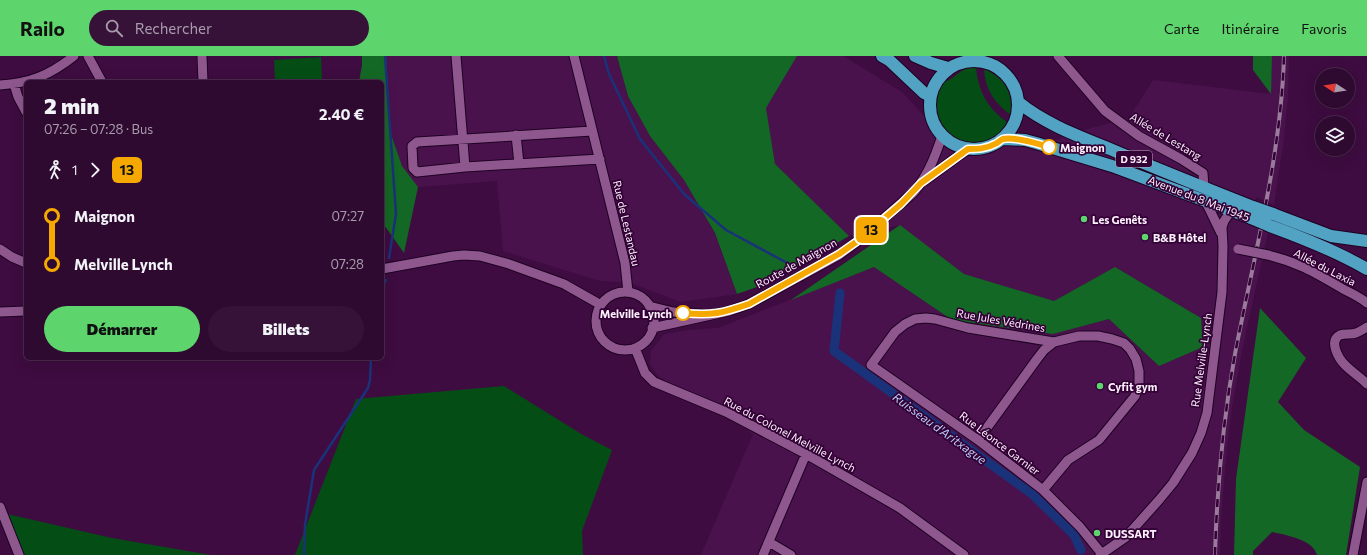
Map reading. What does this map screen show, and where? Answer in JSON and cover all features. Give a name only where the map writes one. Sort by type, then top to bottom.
[{"type":"main road","points":[[882,56],[924,93],[930,96]]},
{"type":"main road","points":[[915,56],[948,68]]},
{"type":"main road","points":[[971,58],[990,63],[994,61],[1008,75],[1015,88],[1018,102],[1017,116],[1012,128],[1003,139],[986,148],[968,149],[958,147],[942,136],[930,115],[929,105],[930,96],[934,85],[948,68],[971,58]]},
{"type":"main road","name":"Avenue du 8 Mai 1945","points":[[1018,102],[1050,124],[1204,188],[1252,213],[1271,220],[1331,236],[1367,241]]},
{"type":"main road","name":"Avenue du 8 Mai 1945","points":[[1003,139],[1025,140],[1077,155],[1112,166],[1232,211],[1252,213]]},
{"type":"main road","name":"Avenue du 8 Mai 1945","points":[[1271,220],[1367,269]]},
{"type":"street","points":[[28,80],[45,75],[74,56]]},
{"type":"street","points":[[88,56],[101,80]]},
{"type":"street","points":[[202,56],[204,80]]},
{"type":"street","points":[[456,56],[464,167]]},
{"type":"street","name":"Rue de Lestandau","points":[[574,56],[626,263],[628,292]]},
{"type":"street","name":"Allée de Lestang","points":[[1058,56],[1105,111],[1139,136],[1203,173],[1204,188]]},
{"type":"street","points":[[0,85],[14,84],[24,81]]},
{"type":"street","points":[[14,84],[18,97],[24,108]]},
{"type":"street","points":[[592,130],[417,142],[412,146],[413,168],[416,172],[464,167],[600,159]]},
{"type":"street","points":[[516,135],[519,164]]},
{"type":"street","name":"Route de Maignon","points":[[921,183],[931,167],[942,136]]},
{"type":"street","name":"Route de Maignon","points":[[652,328],[729,311],[749,304],[839,254],[859,240],[901,204],[921,183],[968,149]]},
{"type":"street","name":"Rue Melville-Lynch","points":[[1101,554],[1126,537],[1173,483],[1192,453],[1201,433],[1207,413],[1222,292],[1223,246],[1221,233],[1205,200]]},
{"type":"street","points":[[1221,233],[1224,221],[1232,211]]},
{"type":"street","name":"Allée du Laxia","points":[[1223,246],[1281,258],[1297,264],[1367,303]]},
{"type":"street","points":[[0,248],[12,257],[24,262]]},
{"type":"street","points":[[384,269],[453,256],[480,256],[509,264],[564,284],[601,305]]},
{"type":"street","points":[[620,292],[628,292],[636,294],[644,299],[649,306],[652,313],[652,328],[646,340],[635,348],[626,350],[617,349],[608,345],[602,338],[597,328],[597,312],[606,299],[612,295],[620,292]]},
{"type":"street","name":"Route de Maignon","points":[[649,306],[673,312],[710,315]]},
{"type":"street","points":[[0,312],[24,312]]},
{"type":"street","name":"Rue Jules Védrines","points":[[871,365],[895,332],[905,324],[915,319],[926,318],[968,328],[1054,342],[1079,336],[1098,336],[1112,339],[1124,344],[1130,349],[1136,359],[1139,371],[1139,385],[1135,396],[1099,440],[1068,460],[1043,490]]},
{"type":"street","points":[[1367,327],[1356,333],[1341,335],[1336,338],[1334,344],[1343,364],[1367,384]]},
{"type":"street","points":[[978,440],[1037,359],[1044,350],[1054,342]]},
{"type":"street","name":"Rue du Colonel Melville Lynch","points":[[635,348],[645,372],[654,382],[726,412],[806,454],[900,508],[941,540],[964,555]]},
{"type":"street","name":"Rue Léonce Garnier","points":[[871,365],[978,440],[1043,490],[1080,527],[1101,554]]},
{"type":"street","points":[[763,555],[806,454]]},
{"type":"street","points":[[1353,555],[1367,482]]},
{"type":"street","points":[[0,507],[19,555]]},
{"type":"street","name":"Rue du Colonel Melville Lynch","points":[[941,540],[953,555]]},
{"type":"street","points":[[769,542],[791,555]]},
{"type":"shaded area","points":[[386,56],[617,56],[628,96],[650,136],[684,180],[715,234],[737,294],[681,302],[633,284],[600,281],[503,251],[497,181],[418,187],[402,166],[391,134]]},
{"type":"shaded area","points":[[797,56],[843,56],[902,92],[951,145],[1041,145],[1084,130],[1129,118],[1153,80],[1270,94],[1272,56],[1289,56],[1288,96],[1284,138],[1274,205],[1256,197],[1250,225],[1268,232],[1242,351],[1232,408],[1221,517],[1220,555],[701,555],[753,434],[658,376],[650,364],[651,351],[664,334],[687,330],[718,328],[874,267],[952,320],[1053,334],[1109,319],[1159,366],[1203,347],[1201,318],[1115,267],[1054,301],[964,274],[900,225],[849,236],[775,164],[766,108]]},
{"type":"green space","points":[[362,56],[386,56],[391,134],[402,166],[418,187],[404,253],[384,225],[384,80],[359,80]]},
{"type":"green space","points":[[617,56],[797,56],[766,108],[775,164],[849,236],[768,283],[737,294],[715,233],[684,180],[650,136],[628,96]]},
{"type":"green space","points":[[1253,56],[1272,56],[1271,94],[1253,70]]},
{"type":"green space","points":[[321,57],[322,80],[275,80],[274,60]]},
{"type":"green space","points":[[966,68],[976,68],[979,84],[985,99],[994,111],[1007,122],[1002,130],[995,136],[979,143],[968,143],[958,140],[948,134],[936,117],[934,106],[936,94],[942,83]]},
{"type":"green space","points":[[984,69],[1002,81],[1006,87],[1011,99],[1011,115],[1000,106],[988,89]]},
{"type":"green space","points":[[900,225],[964,274],[1054,301],[1115,267],[1201,318],[1203,347],[1159,366],[1109,319],[1053,334],[952,320],[874,267],[791,300]]},
{"type":"green space","points":[[1260,308],[1306,358],[1278,402],[1304,430],[1360,467],[1346,555],[1317,555],[1310,545],[1304,541],[1291,536],[1272,532],[1253,551],[1253,555],[1234,555],[1236,479]]},
{"type":"green space","points":[[504,386],[583,435],[612,450],[582,531],[583,555],[295,555],[356,399]]},
{"type":"green space","points":[[7,514],[112,538],[211,555],[23,555]]},
{"type":"waterway","points":[[385,56],[396,214],[389,258]]},
{"type":"waterway","name":"Ruisseau d'Aritxague","points":[[604,56],[609,74],[640,139],[684,194],[726,230],[789,264]]},
{"type":"waterway","points":[[384,284],[386,280]]},
{"type":"waterway","name":"Ruisseau d'Aritxague","points":[[840,293],[834,351],[1032,494],[1074,535],[1081,550]]},
{"type":"waterway","points":[[304,555],[305,525],[314,470],[368,388],[371,360]]},
{"type":"railway","points":[[1215,555],[1217,504],[1227,404],[1235,354],[1266,206],[1278,131],[1284,56]]},
{"type":"bus line","name":"13","points":[[683,313],[710,315],[729,311],[749,304],[839,254],[877,225],[914,192],[921,183],[968,149],[986,148],[1003,139],[1025,140],[1049,147]]},
{"type":"place","name":"Maignon","points":[[1049,147]]},
{"type":"place","name":"Les Genêts","points":[[1084,219]]},
{"type":"place","name":"B&B Hôtel","points":[[1145,237]]},
{"type":"place","name":"Melville Lynch","points":[[683,313]]},
{"type":"place","name":"Cyfit gym","points":[[1100,386]]},
{"type":"place","name":"DUSSART","points":[[1097,533]]}]
